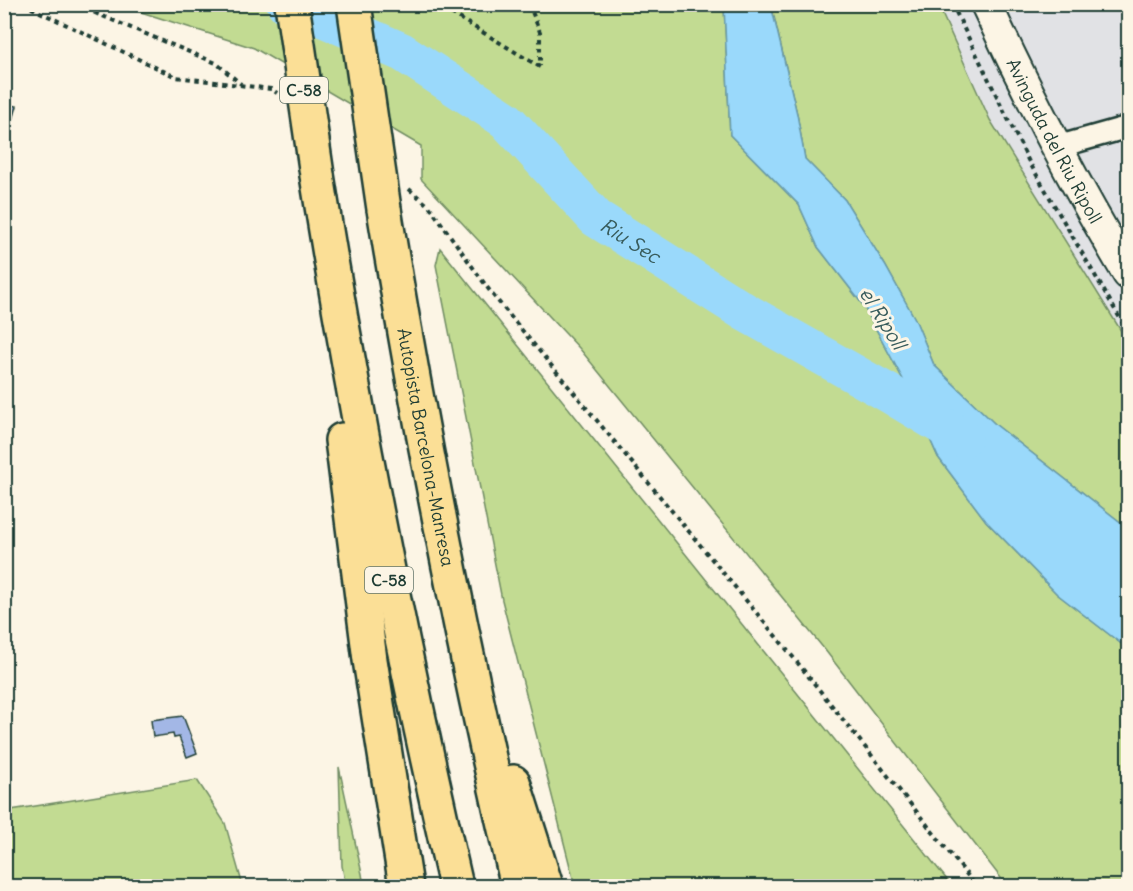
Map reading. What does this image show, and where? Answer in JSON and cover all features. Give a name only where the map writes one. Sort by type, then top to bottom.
[{"type":"highway","name":"C-58","points":[[292,4],[317,175],[354,398],[397,619],[456,886]]},
{"type":"highway","name":"Autopista Barcelona-Manresa","points":[[354,4],[404,330],[468,663],[518,886]]},
{"type":"highway","points":[[333,271],[339,416],[370,660],[406,886]]},
{"type":"highway","points":[[468,663],[482,689],[546,886]]},
{"type":"street","name":"Avinguda del Riu Ripoll","points":[[986,4],[1057,147],[1128,274]]},
{"type":"street","points":[[1057,147],[1128,127]]},
{"type":"path","points":[[23,4],[176,77],[204,80]]},
{"type":"path","points":[[92,4],[95,14],[216,63],[243,85]]},
{"type":"path","points":[[436,4],[540,67],[540,32],[529,4]]},
{"type":"path","points":[[952,4],[1028,160],[1128,332]]},
{"type":"path","points":[[492,294],[793,657],[976,886]]},
{"type":"shaded area","points":[[938,5],[1128,5],[1128,342],[990,120]]},
{"type":"green space","points":[[771,4],[938,5],[990,120],[1128,342],[1128,528],[996,425],[934,365],[915,319],[845,200],[805,159],[797,114]]},
{"type":"green space","points":[[119,5],[724,5],[730,135],[799,205],[818,247],[863,305],[905,383],[938,457],[986,521],[1057,594],[1128,649],[1128,886],[1007,886],[825,650],[580,349],[421,179],[421,146],[254,48]]},
{"type":"green space","points":[[440,248],[952,886],[575,886],[502,600],[436,265]]},
{"type":"green space","points":[[339,767],[364,886],[346,886],[342,866]]},
{"type":"green space","points":[[197,780],[225,823],[243,886],[5,886],[5,811]]},
{"type":"water","name":"el Ripoll","points":[[724,5],[771,5],[797,114],[805,159],[845,200],[915,319],[934,365],[996,425],[1128,528],[1128,649],[1057,594],[986,521],[938,457],[905,383],[863,305],[818,247],[799,205],[730,135]]},
{"type":"building","points":[[4,104],[17,106],[7,141],[4,140]]},
{"type":"building","points":[[183,716],[197,753],[187,757],[179,737],[174,738],[173,734],[153,737],[151,720]]},
{"type":"waterway","name":"Riu Sec","points":[[286,4],[303,9],[402,52],[506,120],[596,218],[745,312],[963,438]]}]
